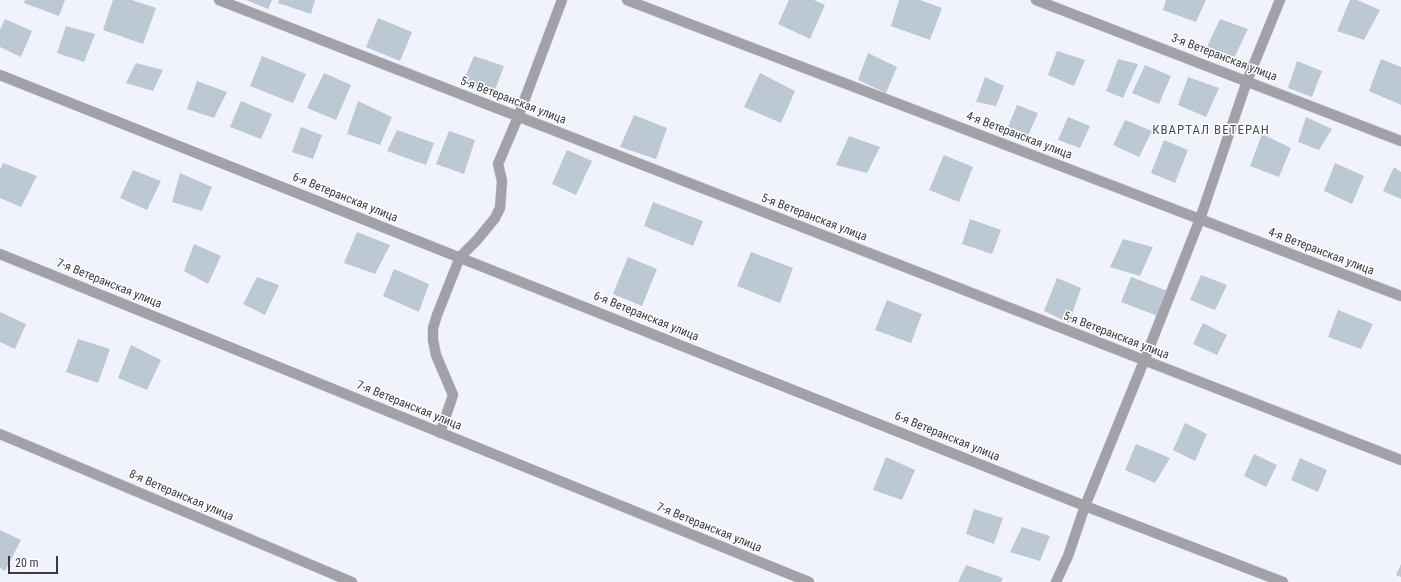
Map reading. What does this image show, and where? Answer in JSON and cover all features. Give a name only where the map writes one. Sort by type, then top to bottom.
[{"type":"street","name":"5-я Ветеранская улица","points":[[219,0],[1401,460]]},
{"type":"street","points":[[440,433],[453,395],[436,355],[432,340],[433,328],[460,258],[495,218],[500,208],[502,181],[498,164],[518,117],[562,0]]},
{"type":"street","name":"4-я Ветеранская улица","points":[[627,0],[1401,296]]},
{"type":"street","name":"3-я Ветеранская улица","points":[[1036,0],[1401,141]]},
{"type":"street","points":[[1056,582],[1068,556],[1085,506],[1200,219],[1247,81],[1280,0]]},
{"type":"street","name":"6-я Ветеранская улица","points":[[0,75],[1085,506],[1283,582]]},
{"type":"street","name":"7-я Ветеранская улица","points":[[0,254],[809,582]]},
{"type":"street","name":"8-я Ветеранская улица","points":[[0,434],[352,582]]},
{"type":"building","points":[[25,0],[65,0],[59,16],[24,3]]},
{"type":"building","points":[[113,0],[132,0],[156,8],[143,44],[103,30]]},
{"type":"building","points":[[246,0],[272,0],[268,9]]},
{"type":"building","points":[[279,0],[315,0],[311,14],[278,3]]},
{"type":"building","points":[[789,0],[814,0],[825,5],[810,39],[778,24]]},
{"type":"building","points":[[899,0],[920,0],[942,8],[930,40],[891,26]]},
{"type":"building","points":[[1166,0],[1206,0],[1196,22],[1163,10]]},
{"type":"building","points":[[1350,0],[1357,0],[1380,10],[1364,40],[1337,31]]},
{"type":"building","points":[[378,18],[412,32],[400,61],[366,47]]},
{"type":"building","points":[[5,19],[32,31],[21,57],[0,47],[0,30]]},
{"type":"building","points":[[1220,19],[1248,29],[1233,60],[1207,47]]},
{"type":"building","points":[[66,26],[95,34],[84,62],[57,53]]},
{"type":"building","points":[[1057,51],[1085,60],[1074,86],[1048,75]]},
{"type":"building","points":[[868,53],[897,67],[886,93],[858,80]]},
{"type":"building","points":[[262,56],[306,74],[293,103],[250,86]]},
{"type":"building","points":[[474,56],[504,66],[494,93],[463,82]]},
{"type":"building","points":[[1118,59],[1138,64],[1123,98],[1106,91]]},
{"type":"building","points":[[1381,59],[1401,67],[1401,105],[1369,91]]},
{"type":"building","points":[[1297,61],[1322,71],[1312,97],[1288,88]]},
{"type":"building","points":[[136,63],[163,70],[153,91],[126,83]]},
{"type":"building","points":[[1145,65],[1171,76],[1159,104],[1132,93]]},
{"type":"building","points":[[324,73],[351,85],[336,120],[307,108]]},
{"type":"building","points":[[760,73],[795,91],[781,123],[744,107]]},
{"type":"building","points":[[985,77],[1004,86],[996,106],[976,102]]},
{"type":"building","points":[[1188,77],[1219,88],[1206,117],[1178,105]]},
{"type":"building","points":[[197,81],[227,92],[214,118],[187,109]]},
{"type":"building","points":[[241,101],[272,114],[261,139],[230,127]]},
{"type":"building","points":[[358,101],[392,117],[380,145],[347,134]]},
{"type":"building","points":[[1017,105],[1038,113],[1027,138],[1007,129]]},
{"type":"building","points":[[634,115],[667,128],[656,159],[620,147]]},
{"type":"building","points":[[1068,117],[1090,126],[1080,148],[1058,140]]},
{"type":"building","points":[[1306,117],[1332,129],[1319,150],[1298,142]]},
{"type":"building","points":[[1125,120],[1152,131],[1139,157],[1113,145]]},
{"type":"building","points":[[301,127],[322,135],[313,159],[292,152]]},
{"type":"building","points":[[397,130],[434,143],[426,165],[387,151]]},
{"type":"building","points":[[449,131],[475,140],[464,174],[436,164]]},
{"type":"building","points":[[1262,134],[1291,148],[1279,177],[1250,166]]},
{"type":"building","points":[[849,136],[880,147],[867,173],[836,165]]},
{"type":"building","points":[[1164,140],[1188,150],[1175,183],[1151,173]]},
{"type":"building","points":[[567,150],[592,161],[576,195],[552,184]]},
{"type":"building","points":[[944,155],[973,167],[959,202],[929,190]]},
{"type":"building","points":[[3,163],[37,176],[21,207],[0,198],[0,170]]},
{"type":"building","points":[[1335,163],[1364,176],[1352,204],[1324,191]]},
{"type":"building","points":[[1394,167],[1401,172],[1401,199],[1383,191]]},
{"type":"building","points":[[133,170],[161,181],[147,210],[120,198]]},
{"type":"building","points":[[180,173],[212,187],[202,211],[172,202]]},
{"type":"building","points":[[653,202],[703,221],[693,246],[644,226]]},
{"type":"building","points":[[970,219],[1001,230],[992,254],[962,244]]},
{"type":"building","points":[[357,232],[390,245],[375,274],[344,263]]},
{"type":"building","points":[[1123,239],[1153,247],[1140,276],[1110,267]]},
{"type":"building","points":[[194,244],[221,256],[208,284],[184,271]]},
{"type":"building","points":[[751,252],[793,268],[780,303],[737,286]]},
{"type":"building","points":[[628,257],[657,269],[642,306],[613,294]]},
{"type":"building","points":[[394,269],[429,284],[419,312],[383,296]]},
{"type":"building","points":[[1201,275],[1227,285],[1215,310],[1190,300]]},
{"type":"building","points":[[257,277],[279,285],[265,315],[243,304]]},
{"type":"building","points":[[1131,277],[1168,291],[1158,316],[1121,302]]},
{"type":"building","points":[[1057,278],[1081,288],[1069,323],[1044,311]]},
{"type":"building","points":[[887,300],[922,314],[911,343],[875,330]]},
{"type":"building","points":[[1338,310],[1373,324],[1361,349],[1328,337]]},
{"type":"building","points":[[0,312],[26,324],[15,349],[0,342]]},
{"type":"building","points":[[1203,323],[1227,335],[1217,355],[1193,344]]},
{"type":"building","points":[[78,339],[110,349],[98,383],[66,372]]},
{"type":"building","points":[[131,345],[161,360],[147,390],[118,378]]},
{"type":"building","points":[[1185,423],[1207,434],[1195,461],[1173,450]]},
{"type":"building","points":[[1136,444],[1170,458],[1155,483],[1125,470]]},
{"type":"building","points":[[1254,454],[1277,465],[1266,487],[1244,476]]},
{"type":"building","points":[[886,457],[915,470],[902,500],[873,490]]},
{"type":"building","points":[[1300,458],[1327,470],[1318,492],[1291,480]]},
{"type":"building","points":[[974,509],[1003,518],[994,544],[966,534]]},
{"type":"building","points":[[1022,527],[1050,536],[1040,561],[1010,552]]},
{"type":"building","points":[[0,530],[21,540],[5,571],[0,568]]},
{"type":"building","points":[[1401,564],[1401,577],[1396,575]]},
{"type":"building","points":[[966,565],[1003,578],[1001,582],[958,582]]},
{"type":"district","name":"КВАРТАЛ ВЕТЕРАН","points":[[1211,131]]}]
